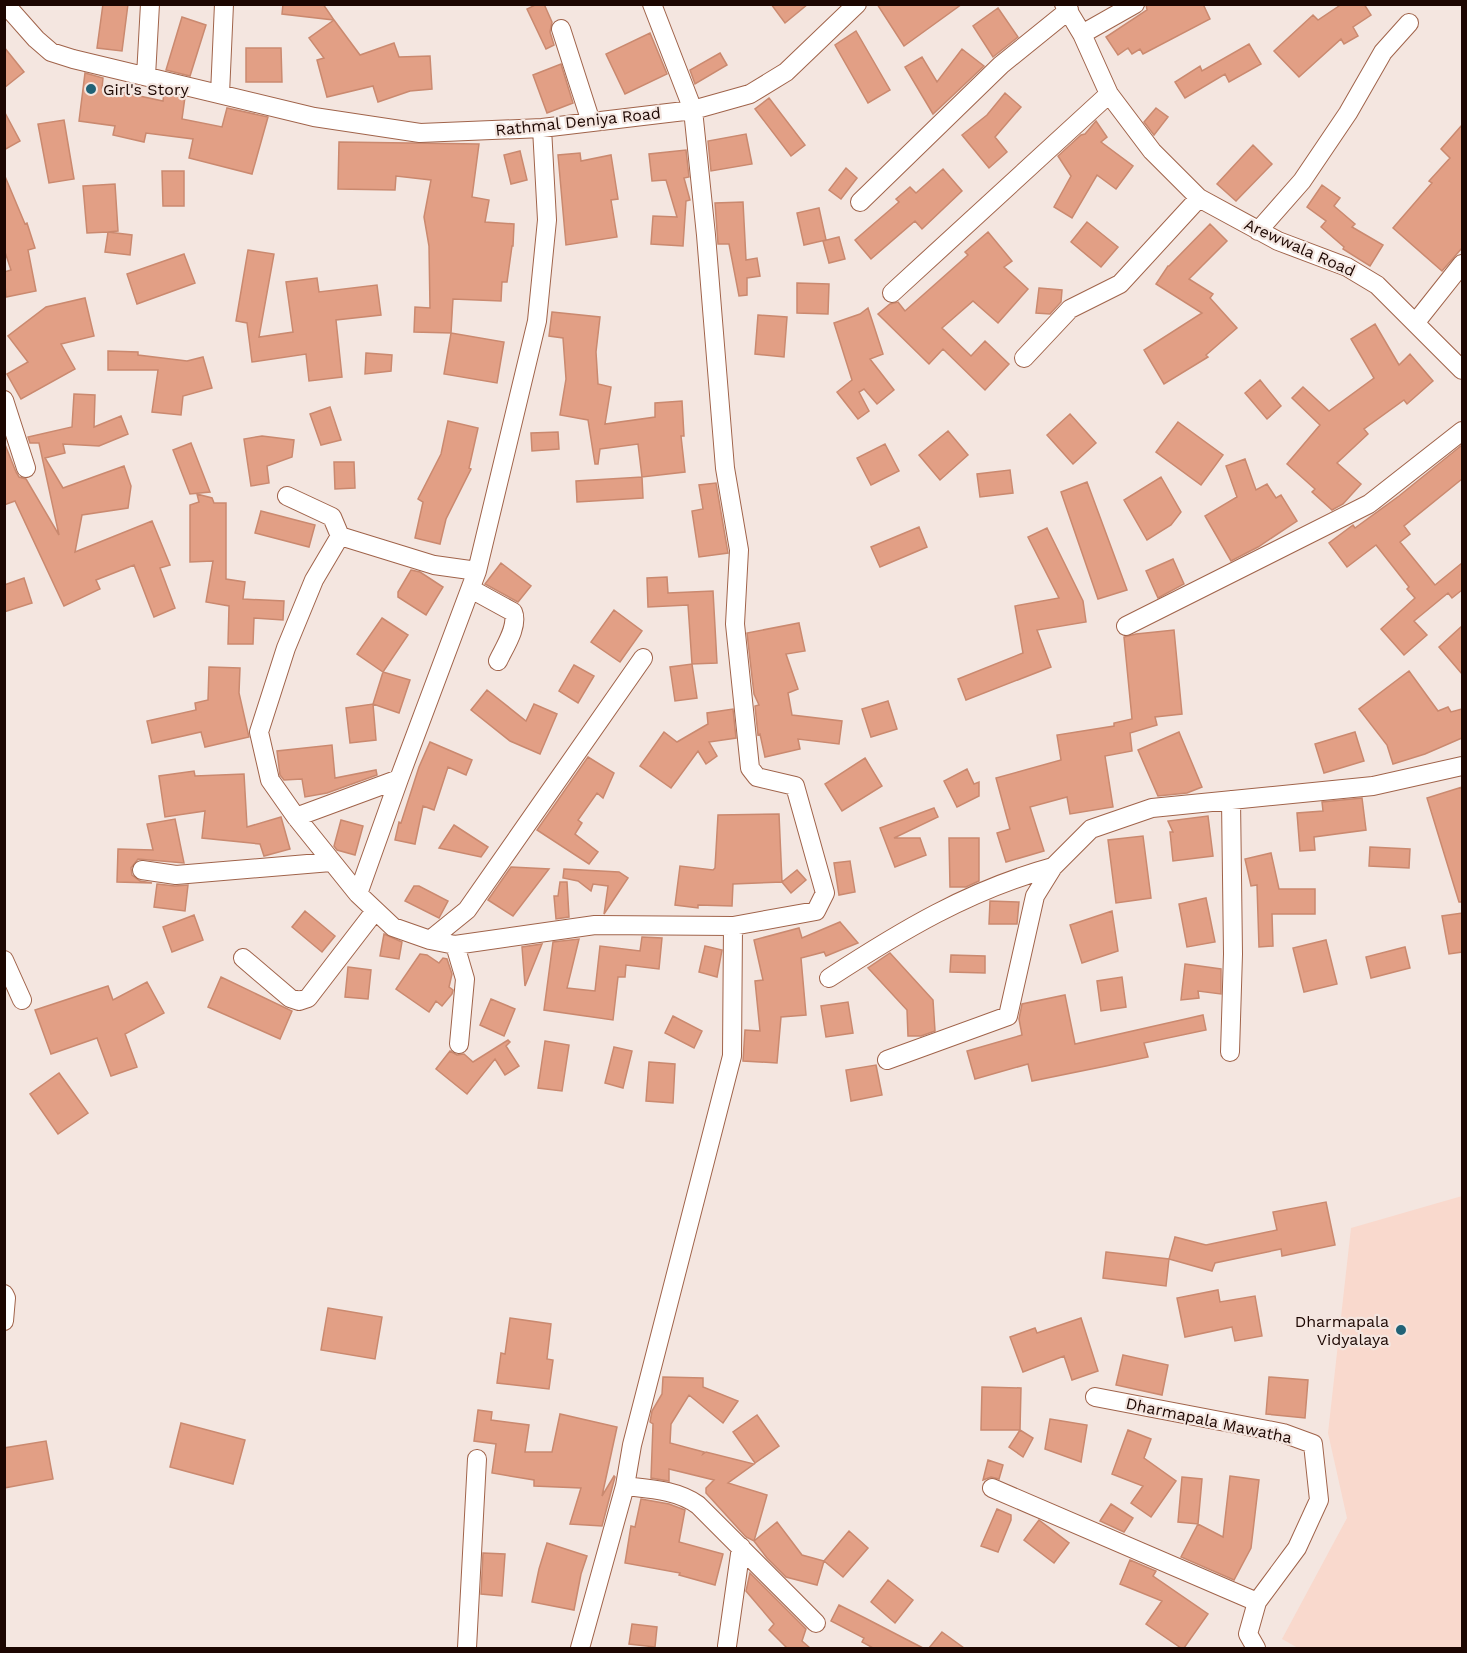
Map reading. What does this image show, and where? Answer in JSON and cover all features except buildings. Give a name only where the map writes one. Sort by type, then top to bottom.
[{"type":"street","name":"Rathmal Deniya Road","points":[[5,4],[36,39],[51,52],[314,117],[420,132],[542,129],[693,110],[750,94],[786,72],[857,4]]},
{"type":"street","points":[[146,76],[150,4]]},
{"type":"street","points":[[220,94],[224,4]]},
{"type":"street","points":[[340,536],[315,580],[286,648],[259,732],[270,780],[331,862],[358,894],[393,927],[430,940],[455,945],[595,925],[733,926],[816,912],[825,893],[795,786],[757,777],[750,768],[735,624],[739,550],[725,468],[706,235],[693,110],[652,4]]},
{"type":"street","points":[[1082,34],[1136,4]]},
{"type":"street","points":[[860,202],[1001,65],[1066,7]]},
{"type":"street","name":"Arewwala Road","points":[[1066,7],[1082,34],[1109,94],[1152,151],[1199,198],[1278,241],[1347,267],[1377,285],[1462,370]]},
{"type":"street","points":[[1258,231],[1302,181],[1348,112],[1383,52],[1409,23]]},
{"type":"street","points":[[561,29],[591,122]]},
{"type":"street","points":[[892,293],[1109,94]]},
{"type":"street","points":[[358,894],[477,571],[537,321],[547,220],[542,129]]},
{"type":"street","points":[[1024,358],[1070,309],[1120,284],[1199,198]]},
{"type":"street","points":[[1416,322],[1462,264]]},
{"type":"street","points":[[4,400],[26,468]]},
{"type":"street","points":[[1126,626],[1369,504],[1462,431]]},
{"type":"street","points":[[287,496],[332,517],[340,536]]},
{"type":"street","points":[[340,536],[434,565],[477,571]]},
{"type":"street","points":[[471,589],[513,612],[515,616],[498,662]]},
{"type":"street","points":[[430,940],[467,910],[643,658]]},
{"type":"street","points":[[888,1060],[1008,1016],[1035,896],[1053,867],[1091,829],[1152,808],[1373,786],[1462,766]]},
{"type":"street","points":[[296,817],[399,779]]},
{"type":"street","points":[[1230,1053],[1233,954],[1231,800]]},
{"type":"street","points":[[142,870],[176,875],[331,862]]},
{"type":"street","points":[[829,978],[896,935],[971,895],[1053,867]]},
{"type":"street","points":[[243,958],[290,998],[299,1001],[308,998],[375,911]]},
{"type":"street","points":[[580,1648],[625,1486],[632,1444],[732,1056],[733,926]]},
{"type":"street","points":[[455,945],[465,979],[459,1044]]},
{"type":"street","points":[[4,960],[22,1000]]},
{"type":"street","points":[[4,1294],[6,1298],[4,1321]]},
{"type":"street","name":"Dharmapala Mawatha","points":[[1095,1397],[1282,1433],[1313,1444],[1319,1500],[1297,1548],[1257,1602],[1248,1634],[1256,1648]]},
{"type":"street","points":[[467,1648],[477,1459]]},
{"type":"street","points":[[625,1486],[688,1497],[720,1524],[816,1623]]},
{"type":"street","points":[[992,1488],[1257,1602]]},
{"type":"street","points":[[727,1646],[741,1547]]},
{"type":"shaded area","name":"Dharmapala Vidyalaya","points":[[1462,1196],[1462,1648],[1298,1648],[1282,1639],[1347,1518],[1328,1433],[1351,1228]]},
{"type":"place","name":"Girl's Story","points":[[91,89]]},
{"type":"place","name":"Dharmapala Vidyalaya","points":[[1401,1330]]}]
